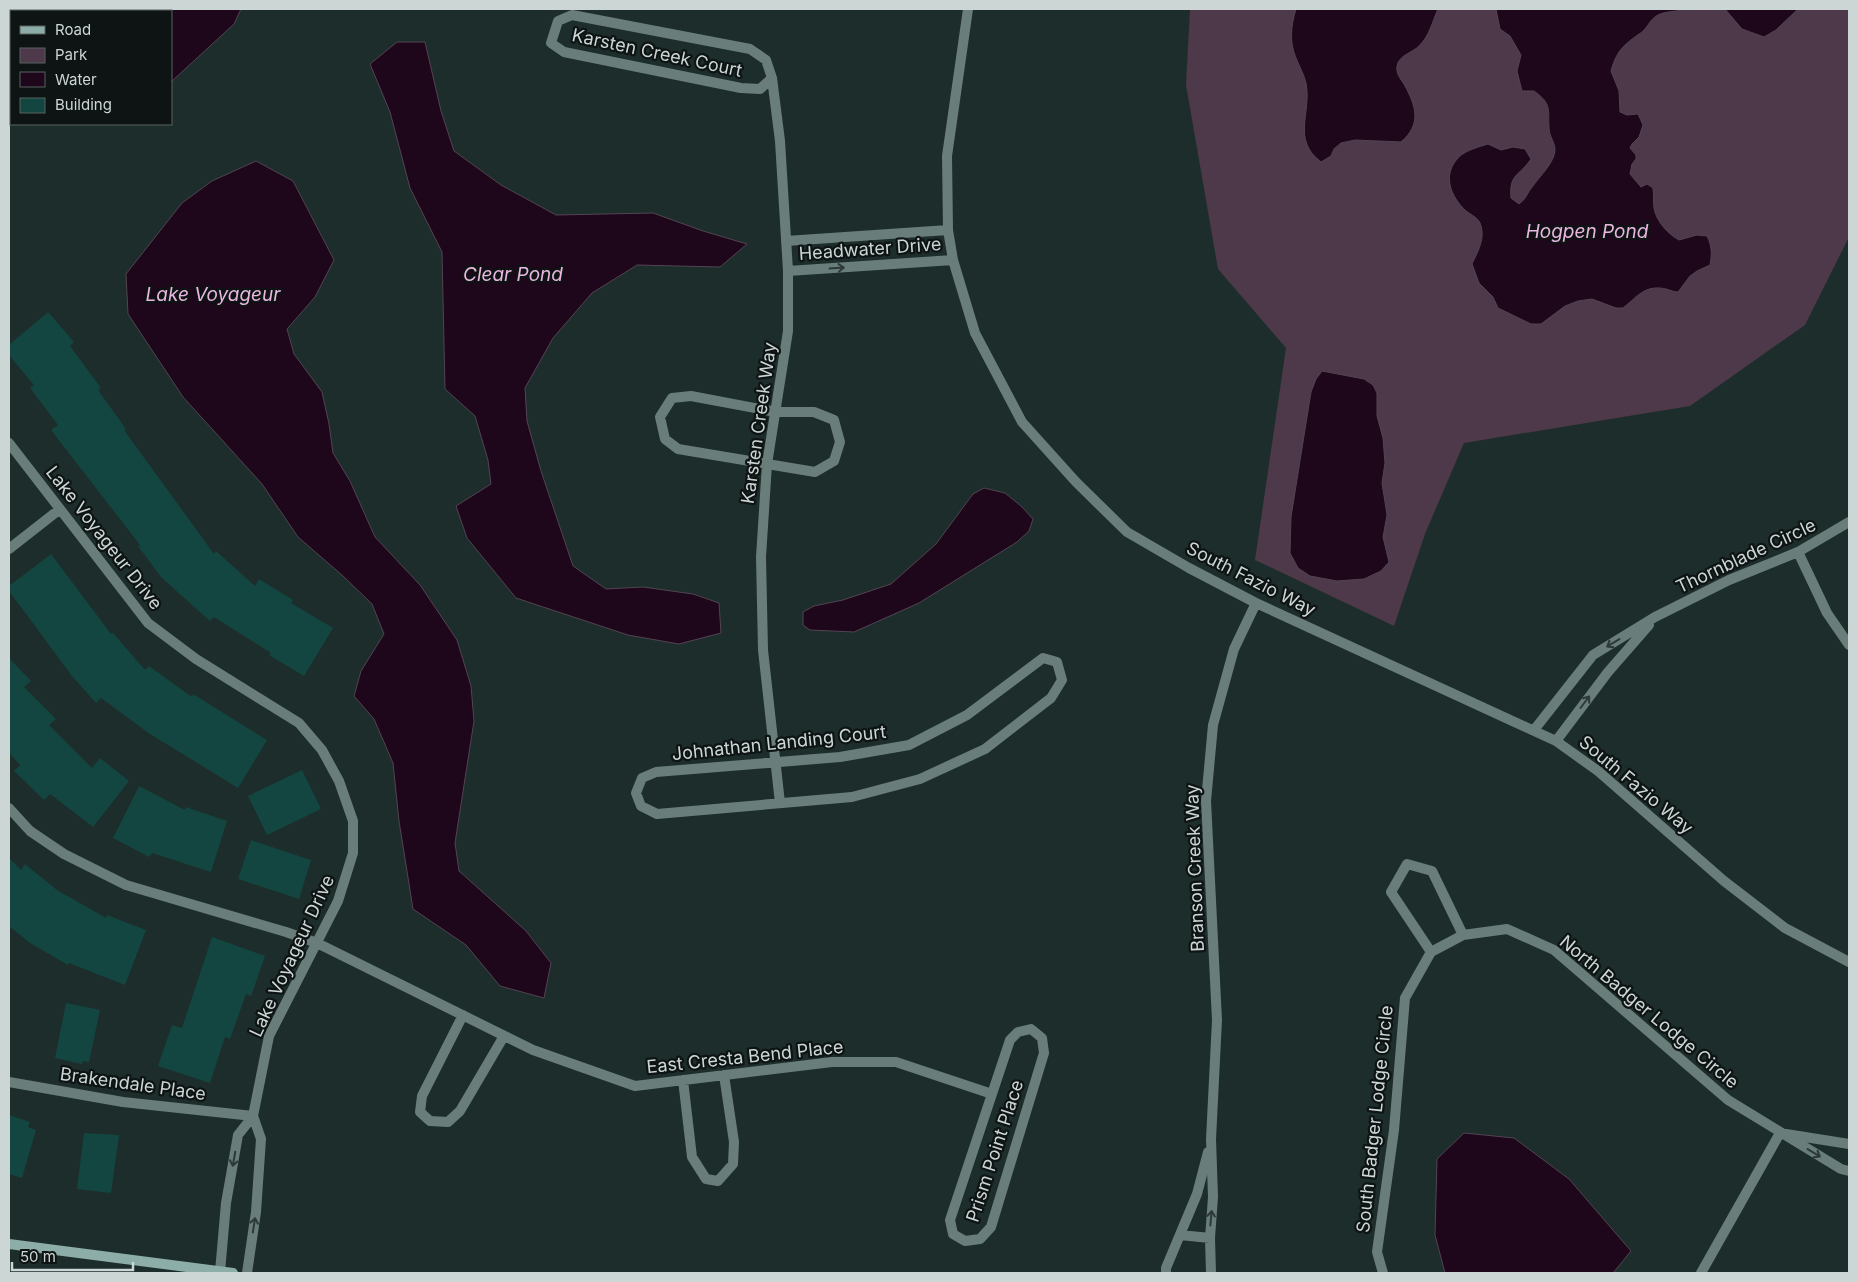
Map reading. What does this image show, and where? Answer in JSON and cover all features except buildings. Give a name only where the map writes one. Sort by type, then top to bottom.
[{"type":"main road","points":[[9,1244],[233,1273]]},
{"type":"street","name":"South Fazio Way","points":[[968,9],[947,156],[948,230],[953,260],[975,333],[1022,422],[1076,482],[1127,532],[1190,568],[1256,603],[1556,741],[1598,771],[1724,881],[1785,928],[1849,962]]},
{"type":"street","name":"Karsten Creek Court","points":[[572,15],[750,49],[766,60],[772,78],[760,89],[741,88],[564,52],[551,43],[558,21],[572,15]]},
{"type":"street","name":"Karsten Creek Way","points":[[772,78],[780,141],[788,271],[788,331],[767,464],[761,557],[763,650],[780,803]]},
{"type":"street","name":"Headwater Drive","points":[[786,241],[948,230]]},
{"type":"street","name":"Headwater Drive","points":[[788,271],[953,260]]},
{"type":"street","points":[[691,396],[776,412],[814,412],[834,420],[840,442],[834,461],[815,472],[767,464],[678,449],[665,439],[660,417],[672,398],[691,396]]},
{"type":"street","name":"Lake Voyageur Drive","points":[[9,443],[148,622],[196,659],[299,723],[322,750],[339,781],[353,821],[353,853],[338,901],[269,1036],[253,1116],[238,1135],[226,1203],[220,1272]]},
{"type":"street","points":[[9,549],[60,510]]},
{"type":"street","name":"Thornblade Circle","points":[[1534,730],[1593,655],[1655,617],[1729,580],[1798,552],[1849,522]]},
{"type":"street","points":[[1798,552],[1827,613],[1849,645]]},
{"type":"street","name":"Branson Creek Way","points":[[1211,1273],[1210,1238],[1213,1197],[1211,1139],[1217,1020],[1207,791],[1213,725],[1234,649],[1256,603]]},
{"type":"street","name":"Thornblade Circle","points":[[1556,741],[1608,672],[1655,617]]},
{"type":"street","name":"Johnathan Landing Court","points":[[1043,658],[1056,662],[1062,680],[1051,698],[985,749],[920,779],[852,797],[780,803],[657,814],[641,806],[636,793],[642,778],[656,772],[840,757],[909,745],[967,715],[1043,658]]},
{"type":"street","name":"East Cresta Bend Place","points":[[9,808],[30,831],[64,854],[126,885],[286,932],[317,943],[533,1050],[635,1086],[832,1062],[896,1062],[992,1094]]},
{"type":"street","points":[[1431,952],[1391,892],[1407,864],[1432,870],[1463,935]]},
{"type":"street","name":"North Badger Lodge Circle","points":[[1431,952],[1463,935],[1507,929],[1554,950],[1728,1100],[1780,1133],[1842,1169],[1849,1171]]},
{"type":"street","name":"South Badger Lodge Circle","points":[[1384,1273],[1377,1252],[1394,1130],[1404,998],[1431,952]]},
{"type":"street","points":[[463,1015],[422,1096],[420,1112],[430,1121],[448,1122],[460,1111],[504,1036]]},
{"type":"street","name":"Prism Point Place","points":[[1031,1029],[1042,1038],[1044,1053],[994,1218],[991,1227],[980,1239],[964,1241],[953,1234],[950,1220],[992,1094],[1010,1040],[1018,1032],[1031,1029]]},
{"type":"street","points":[[683,1080],[692,1157],[706,1180],[718,1180],[733,1164],[734,1142],[724,1075]]},
{"type":"street","name":"Brakendale Place","points":[[9,1082],[124,1102],[253,1116]]},
{"type":"street","name":"Lake Voyageur Drive","points":[[246,1273],[256,1212],[261,1139],[253,1116]]},
{"type":"street","points":[[1701,1273],[1780,1133]]},
{"type":"street","name":"North Badger Lodge Circle","points":[[1780,1133],[1849,1144]]},
{"type":"street","name":"Branson Creek Way","points":[[1166,1273],[1166,1268],[1197,1194],[1211,1139]]},
{"type":"street","points":[[1180,1235],[1210,1238]]},
{"type":"green space","points":[[1190,9],[1849,9],[1849,237],[1805,325],[1690,406],[1464,443],[1425,534],[1394,626],[1255,560],[1286,348],[1218,269],[1186,85]]},
{"type":"water","points":[[241,9],[234,24],[172,81],[172,10],[129,10]]},
{"type":"water","points":[[1296,9],[1438,9],[1423,42],[1398,62],[1398,74],[1412,100],[1415,115],[1412,128],[1401,142],[1355,140],[1341,143],[1334,149],[1331,156],[1321,162],[1312,153],[1307,144],[1304,125],[1307,105],[1306,83],[1294,52],[1292,40],[1292,27]]},
{"type":"water","name":"Hogpen Pond","points":[[1496,9],[1684,9],[1655,17],[1642,32],[1622,48],[1616,57],[1611,71],[1619,91],[1620,112],[1627,115],[1638,114],[1643,125],[1639,137],[1630,148],[1636,155],[1636,159],[1632,164],[1630,174],[1641,187],[1647,184],[1653,188],[1655,213],[1663,227],[1671,234],[1679,240],[1697,235],[1707,236],[1710,243],[1710,265],[1690,276],[1678,292],[1652,288],[1642,292],[1623,308],[1616,308],[1592,299],[1578,301],[1565,306],[1541,324],[1531,324],[1498,308],[1493,297],[1479,283],[1472,264],[1482,239],[1482,229],[1479,221],[1463,208],[1451,189],[1450,176],[1454,163],[1465,152],[1488,144],[1501,150],[1513,147],[1525,149],[1531,159],[1513,179],[1511,190],[1511,198],[1519,204],[1550,164],[1555,150],[1549,131],[1548,107],[1544,100],[1534,91],[1522,91],[1517,71],[1521,55],[1510,36],[1500,29]]},
{"type":"water","points":[[1725,9],[1798,9],[1776,30],[1764,37],[1742,29]]},
{"type":"water","name":"Clear Pond","points":[[397,42],[425,42],[441,111],[454,151],[501,185],[556,215],[653,213],[747,244],[720,267],[637,265],[592,293],[553,338],[525,388],[527,421],[541,471],[573,566],[606,589],[643,587],[693,594],[719,603],[721,633],[679,644],[628,635],[516,598],[467,538],[456,506],[491,484],[488,460],[475,416],[445,389],[442,252],[410,188],[390,112],[370,64]]},
{"type":"water","name":"Lake Voyageur","points":[[256,161],[293,181],[334,260],[315,297],[287,329],[294,354],[322,392],[333,453],[350,481],[375,537],[420,585],[457,640],[471,686],[474,721],[455,843],[459,871],[526,931],[551,963],[544,998],[500,986],[466,945],[413,909],[399,821],[393,763],[374,719],[354,696],[361,671],[384,634],[372,604],[298,537],[262,484],[183,397],[128,314],[126,274],[182,203],[212,181]]},
{"type":"water","points":[[1322,371],[1364,379],[1373,385],[1377,393],[1377,416],[1383,438],[1385,463],[1382,483],[1387,515],[1383,537],[1389,562],[1381,571],[1364,579],[1337,581],[1310,576],[1298,568],[1290,553],[1291,517],[1311,392],[1316,379]]},
{"type":"water","points":[[984,488],[1005,493],[1033,519],[1029,531],[1017,542],[919,603],[854,632],[810,630],[803,625],[803,612],[814,606],[843,600],[891,584],[936,544],[973,494]]},
{"type":"water","points":[[1464,1133],[1514,1138],[1569,1179],[1631,1251],[1613,1273],[1445,1273],[1435,1235],[1437,1159]]}]
